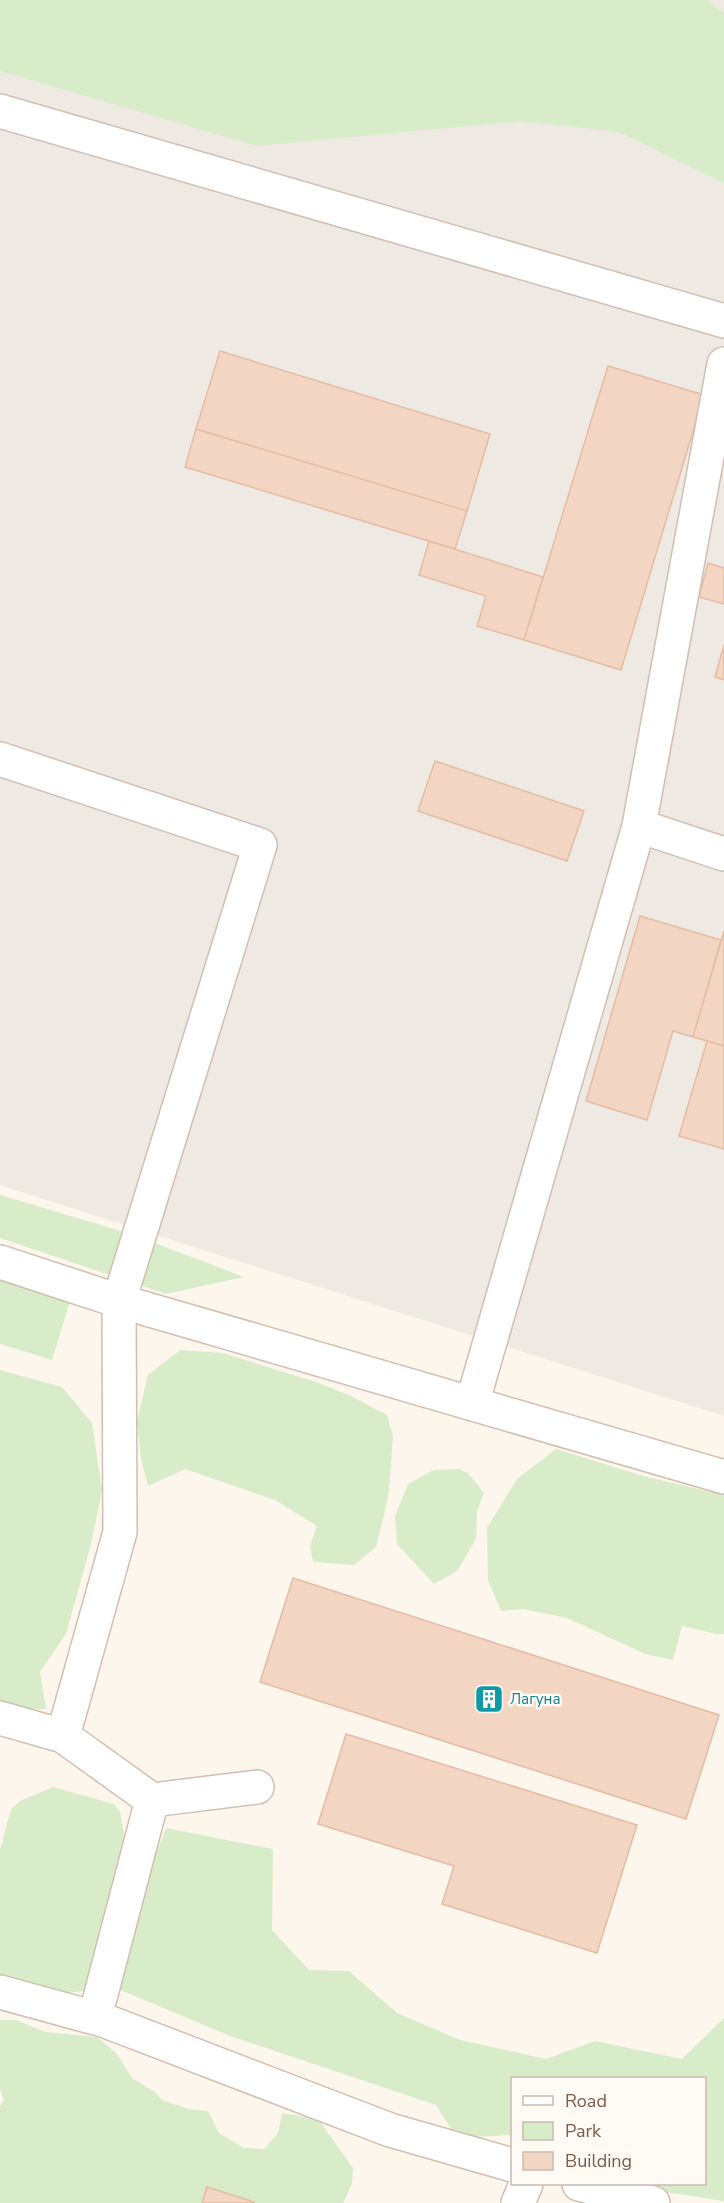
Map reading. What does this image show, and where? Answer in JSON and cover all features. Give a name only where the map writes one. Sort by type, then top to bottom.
[{"type":"lane","points":[[0,111],[724,321]]},
{"type":"lane","points":[[472,1404],[639,826],[724,364]]},
{"type":"lane","points":[[0,759],[260,845],[119,1301],[120,1532],[63,1736]]},
{"type":"lane","points":[[639,826],[724,854]]},
{"type":"lane","points":[[0,1262],[119,1301],[724,1477]]},
{"type":"lane","points":[[0,1719],[63,1736],[152,1800],[256,1787]]},
{"type":"lane","points":[[152,1800],[95,2017],[390,2130],[511,2164]]},
{"type":"lane","points":[[0,1992],[106,2021]]},
{"type":"lane","points":[[518,2203],[526,2185]]},
{"type":"lane","points":[[583,2185],[653,2203]]},
{"type":"shaded area","points":[[0,0],[724,0],[724,1416],[0,1185]]},
{"type":"green space","points":[[0,0],[708,0],[724,13],[724,183],[619,132],[520,121],[257,146],[0,71]]},
{"type":"green space","points":[[0,1195],[131,1234],[244,1277],[166,1294],[0,1238]]},
{"type":"green space","points":[[0,1279],[70,1301],[52,1360],[0,1344]]},
{"type":"green space","points":[[180,1350],[223,1353],[319,1383],[351,1396],[387,1415],[393,1436],[389,1491],[376,1547],[354,1565],[313,1562],[310,1546],[317,1526],[275,1500],[185,1469],[148,1486],[141,1460],[137,1421],[148,1375]]},
{"type":"green space","points":[[0,1370],[62,1387],[92,1423],[102,1491],[91,1544],[66,1634],[40,1672],[46,1709],[0,1709]]},
{"type":"green space","points":[[556,1449],[643,1476],[724,1495],[724,1634],[682,1626],[673,1660],[645,1654],[567,1618],[523,1609],[501,1611],[488,1580],[487,1528],[517,1479]]},
{"type":"green space","points":[[458,1469],[468,1473],[484,1493],[477,1512],[476,1539],[457,1571],[434,1584],[397,1544],[395,1516],[408,1484],[434,1470]]},
{"type":"green space","points":[[53,1787],[114,1804],[120,1812],[124,1833],[102,1958],[84,1991],[0,2001],[0,1850],[11,1809],[20,1801]]},
{"type":"green space","points":[[166,1828],[273,1849],[272,1930],[309,1970],[349,1971],[397,2013],[460,2040],[546,2059],[595,2041],[682,2059],[724,2018],[724,2201],[633,2185],[706,2185],[706,2077],[511,2077],[511,2135],[457,2138],[436,2105],[230,2036],[111,1986],[142,1890]]},
{"type":"green space","points":[[0,2020],[16,2020],[45,2032],[97,2037],[117,2054],[132,2078],[155,2092],[162,2100],[189,2109],[208,2111],[219,2133],[244,2148],[264,2149],[278,2133],[282,2113],[318,2119],[353,2168],[352,2184],[343,2203],[0,2203],[0,2106],[4,2100],[0,2089]]},
{"type":"building","points":[[220,351],[490,434],[467,511],[196,429]]},
{"type":"building","points":[[608,366],[704,395],[621,670],[524,640]]},
{"type":"building","points":[[196,429],[467,511],[455,549],[185,467]]},
{"type":"building","points":[[429,541],[543,577],[524,640],[477,626],[486,596],[419,575]]},
{"type":"building","points":[[708,563],[724,568],[724,604],[699,597]]},
{"type":"building","points":[[724,645],[724,680],[715,677]]},
{"type":"building","points":[[435,761],[584,811],[567,861],[418,811]]},
{"type":"building","points":[[640,916],[721,940],[693,1037],[673,1031],[647,1120],[586,1101]]},
{"type":"building","points":[[724,931],[724,1046],[693,1037]]},
{"type":"building","points":[[707,1041],[724,1046],[724,1149],[679,1136]]},
{"type":"building","name":"Лагуна","points":[[293,1578],[719,1715],[686,1819],[260,1682]]},
{"type":"building","points":[[346,1734],[637,1825],[597,1953],[442,1904],[454,1866],[318,1824]]},
{"type":"building","points":[[207,2187],[254,2202],[254,2203],[202,2203]]},
{"type":"place","name":"Лагуна","points":[[489,1699]]}]
